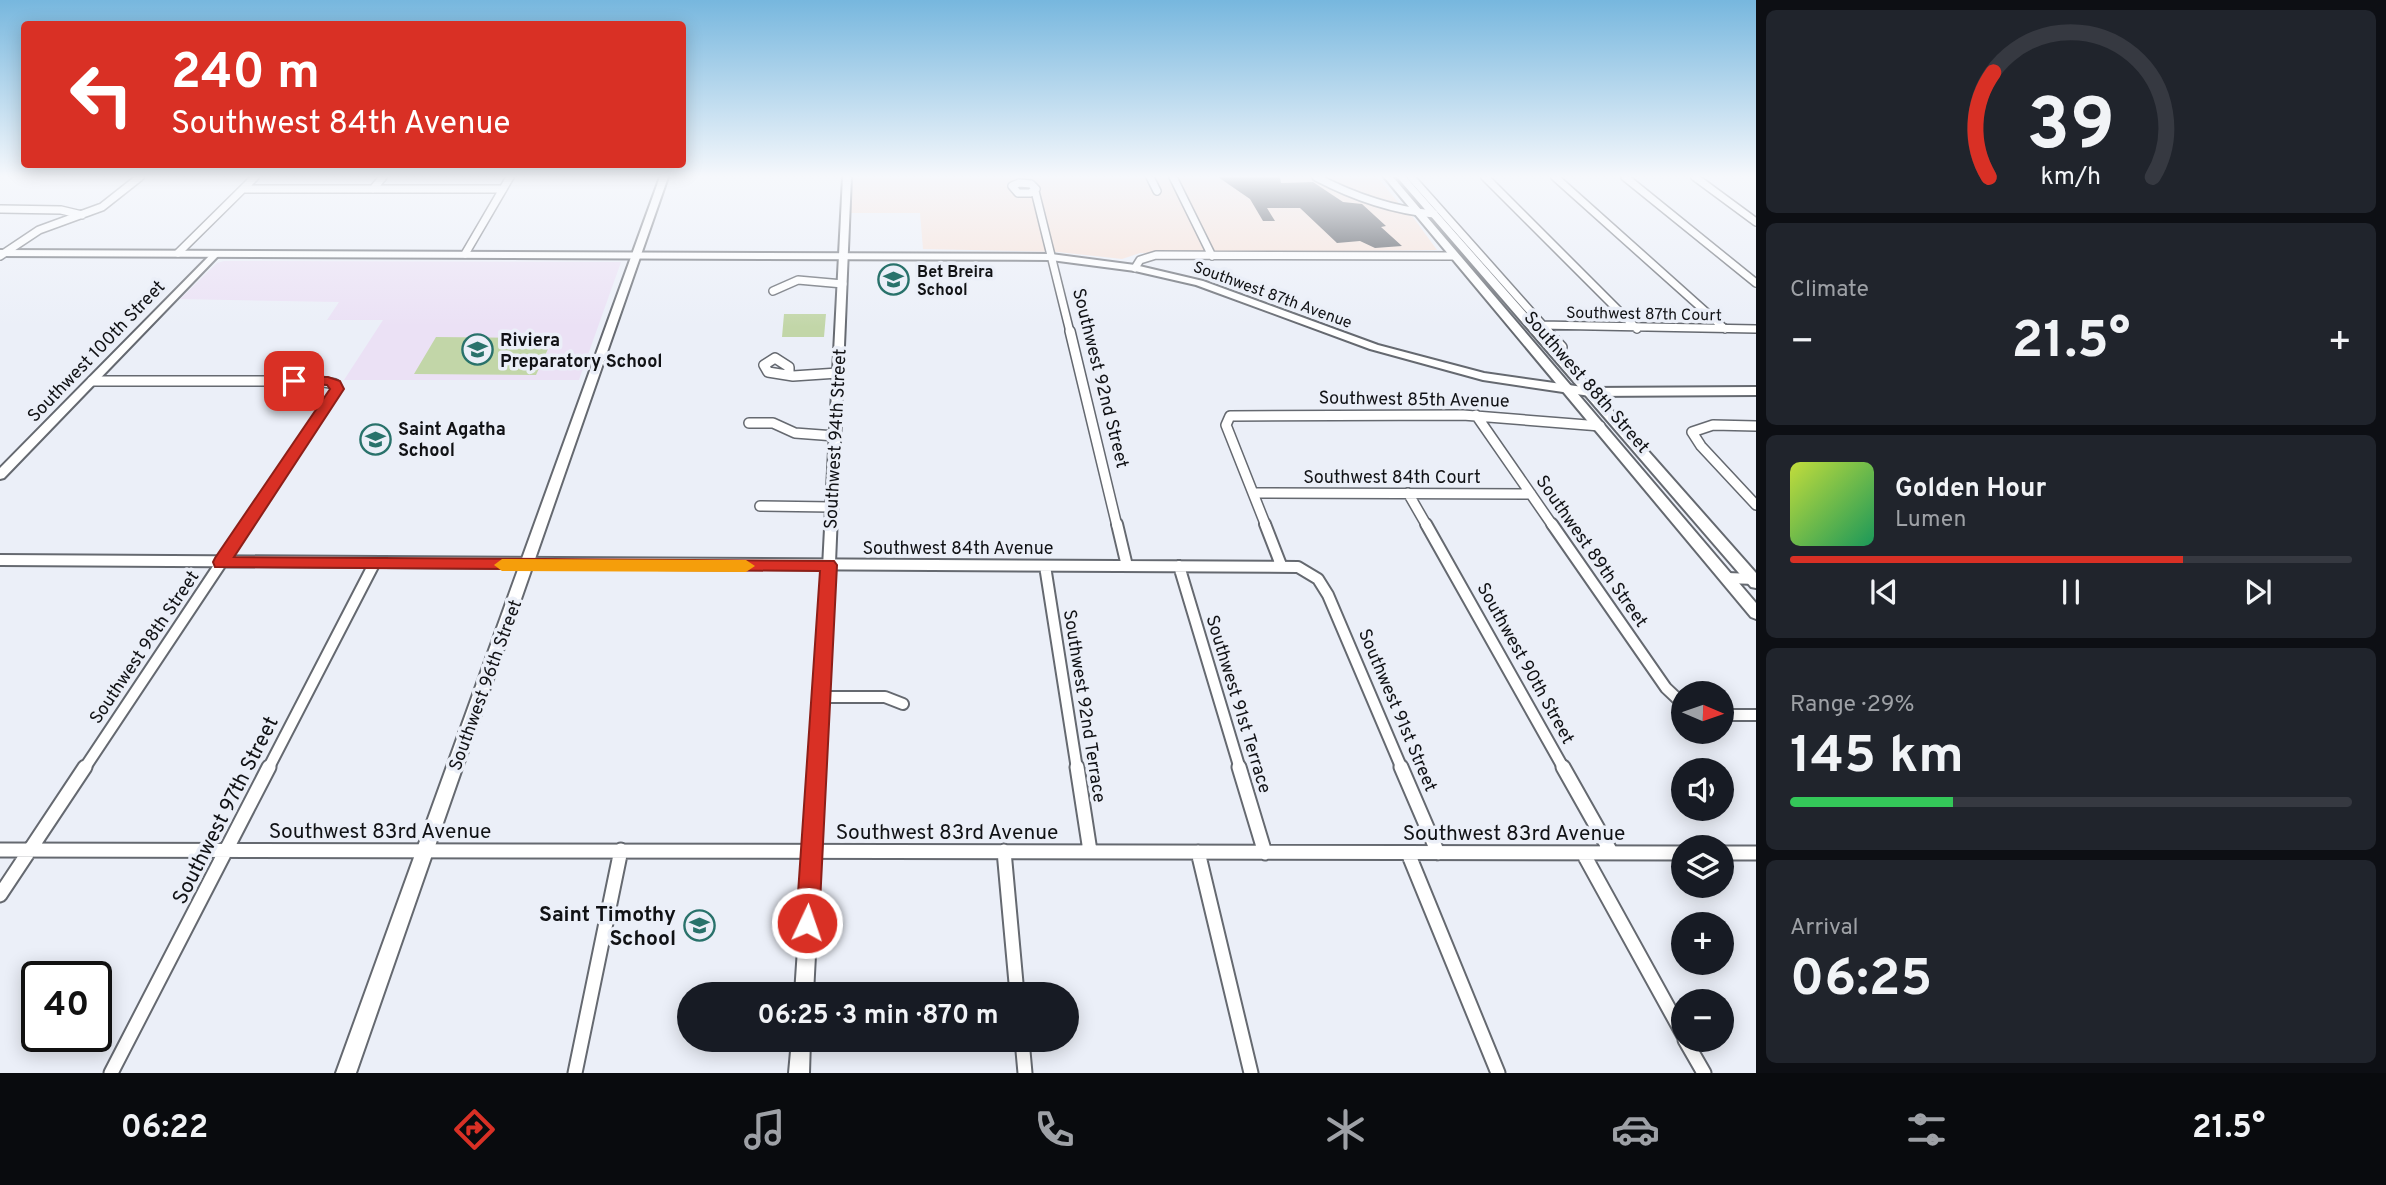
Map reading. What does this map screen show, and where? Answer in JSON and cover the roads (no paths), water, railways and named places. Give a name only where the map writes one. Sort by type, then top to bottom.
[{"type":"main road","name":"Southwest 88th Street","points":[[1430,227],[1756,613]]},
{"type":"main road","name":"Southwest 88th Street","points":[[1446,227],[1537,325],[1586,387],[1755,578]]},
{"type":"main road","name":"Southwest 87th Avenue","points":[[1,254],[1051,257],[1135,268],[1223,290],[1356,341],[1416,360],[1499,379],[1566,387],[1756,391]]},
{"type":"main road","name":"Southwest 87th Avenue","points":[[1586,387],[1756,382]]},
{"type":"street","points":[[1,254],[47,227]]},
{"type":"street","points":[[178,253],[205,227]]},
{"type":"street","points":[[465,254],[481,227]]},
{"type":"street","name":"Southwest 96th Street","points":[[346,1073],[647,227]]},
{"type":"street","name":"Southwest 94th Street","points":[[805,982],[845,227]]},
{"type":"street","name":"Southwest 92nd Street","points":[[1043,227],[1127,566]]},
{"type":"street","points":[[1198,227],[1212,256]]},
{"type":"street","name":"Southwest 88th Street","points":[[1454,227],[1537,325],[1562,348]]},
{"type":"street","points":[[1535,227],[1637,329]]},
{"type":"street","points":[[1611,227],[1724,329]]},
{"type":"street","points":[[1687,227],[1756,283]]},
{"type":"street","name":"Southwest 100th Street","points":[[0,475],[217,253]]},
{"type":"street","points":[[1135,268],[1140,260],[1153,256],[1454,256]]},
{"type":"street","points":[[773,291],[798,280],[843,284]]},
{"type":"street","name":"Southwest 87th Court","points":[[1537,325],[1637,329],[1756,329]]},
{"type":"street","points":[[789,375],[838,373]]},
{"type":"street","name":"Southwest 98th Street","points":[[0,895],[335,392],[335,384],[318,380],[92,381]]},
{"type":"street","name":"Southwest 85th Avenue","points":[[1253,493],[1226,425],[1228,417],[1250,414],[1476,415],[1575,426],[1600,426]]},
{"type":"street","name":"Southwest 89th Street","points":[[1476,415],[1671,693]]},
{"type":"street","points":[[749,423],[773,423],[795,433],[835,436]]},
{"type":"street","points":[[1756,426],[1705,426],[1693,430],[1693,436],[1701,446],[1752,496],[1756,505]]},
{"type":"street","points":[[1253,493],[1281,565]]},
{"type":"street","name":"Southwest 84th Court","points":[[1253,493],[1531,494]]},
{"type":"street","name":"Southwest 90th Street","points":[[1408,493],[1611,852]]},
{"type":"street","points":[[760,506],[832,507]]},
{"type":"street","name":"Southwest 84th Avenue","points":[[0,560],[528,565],[1281,565],[1305,569],[1322,584]]},
{"type":"street","name":"Southwest 97th Street","points":[[111,1073],[374,564]]},
{"type":"street","name":"Southwest 92nd Terrace","points":[[1045,566],[1090,851]]},
{"type":"street","name":"Southwest 91st Terrace","points":[[1180,566],[1265,853]]},
{"type":"street","points":[[1727,578],[1755,578]]},
{"type":"street","name":"Southwest 91st Street","points":[[1322,584],[1438,853]]},
{"type":"street","points":[[821,697],[884,697],[903,704]]},
{"type":"street","points":[[1734,715],[1756,715]]},
{"type":"street","name":"Southwest 83rd Avenue","points":[[0,850],[1671,853]]},
{"type":"street","points":[[575,1073],[621,850]]},
{"type":"street","points":[[1004,851],[1016,982]]},
{"type":"street","points":[[1198,852],[1251,1073]]},
{"type":"street","points":[[1408,853],[1497,1073]]},
{"type":"street","points":[[1583,853],[1671,1014]]},
{"type":"street","points":[[1734,853],[1756,853]]},
{"type":"street","points":[[799,1073],[800,1052]]},
{"type":"street","points":[[1023,1052],[1025,1073]]},
{"type":"street","points":[[1692,1052],[1704,1073]]},
{"type":"place","name":"Bet Breira School","points":[[894,280]]},
{"type":"place","name":"Riviera Preparatory School","points":[[477,350]]},
{"type":"place","name":"Saint Agatha School","points":[[375,439]]},
{"type":"place","name":"Saint Timothy School","points":[[699,926]]}]
